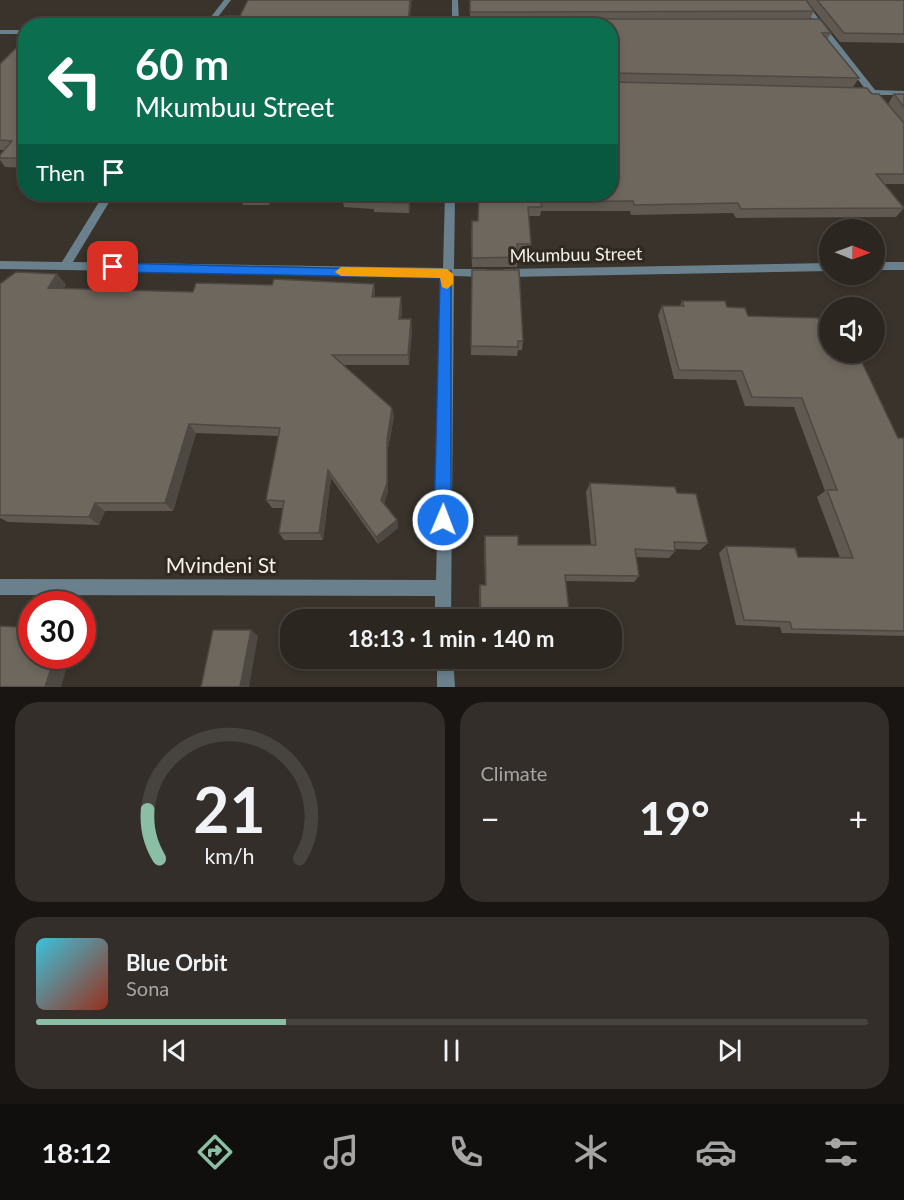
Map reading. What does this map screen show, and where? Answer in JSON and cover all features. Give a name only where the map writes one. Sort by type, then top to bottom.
[{"type":"street","points":[[213,18],[228,0]]},
{"type":"street","points":[[454,0],[455,18]]},
{"type":"street","points":[[801,0],[879,101]]},
{"type":"street","points":[[807,24],[819,24]]},
{"type":"street","points":[[0,32],[18,32]]},
{"type":"street","points":[[848,92],[904,93]]},
{"type":"street","points":[[65,266],[105,201]]},
{"type":"street","points":[[443,609],[450,201]]},
{"type":"street","name":"Mkumbuu Street","points":[[0,265],[447,274],[819,267]]},
{"type":"street","points":[[885,266],[904,266]]},
{"type":"street","name":"Mvindeni St","points":[[0,587],[442,588]]},
{"type":"street","points":[[445,669],[446,687]]},
{"type":"building","points":[[248,0],[410,0],[409,18],[224,18],[225,16],[240,16]]},
{"type":"building","points":[[470,0],[806,0],[814,11],[470,12]]},
{"type":"building","points":[[817,0],[904,0],[904,34],[844,33]]},
{"type":"building","points":[[618,19],[820,19],[831,33],[822,33],[859,78],[618,73]]},
{"type":"building","points":[[18,46],[18,158],[0,158],[12,141],[0,140],[0,64]]},
{"type":"building","points":[[618,82],[867,88],[872,94],[879,94],[904,123],[904,174],[876,174],[904,208],[741,209],[738,203],[634,205],[633,201],[541,202],[542,207],[528,207],[531,244],[517,244],[518,257],[472,258],[472,221],[478,221],[479,201],[618,201]]},
{"type":"building","points":[[894,94],[904,94],[904,107]]},
{"type":"building","points":[[373,201],[408,201],[408,203]]},
{"type":"building","points":[[472,270],[519,270],[523,341],[518,341],[518,347],[471,346]]},
{"type":"building","points":[[16,272],[57,274],[48,288],[193,292],[196,283],[272,285],[274,279],[374,284],[372,297],[401,297],[399,319],[411,319],[408,355],[332,355],[392,408],[387,439],[387,483],[381,500],[397,520],[376,537],[328,470],[319,533],[279,533],[284,501],[266,500],[280,428],[189,424],[165,503],[95,503],[89,517],[0,515],[0,284]]},
{"type":"building","points":[[682,301],[725,301],[727,307],[745,308],[748,316],[818,318],[819,363],[862,363],[898,438],[904,438],[904,631],[792,629],[790,622],[744,620],[726,546],[795,548],[798,557],[853,558],[827,490],[837,490],[802,398],[752,397],[742,371],[679,370],[662,306],[684,306]]},
{"type":"building","points":[[590,483],[675,487],[677,493],[696,494],[708,543],[674,542],[675,551],[635,549],[639,576],[565,575],[569,609],[481,609],[480,585],[486,585],[485,536],[518,536],[518,545],[596,545]]},
{"type":"building","points":[[0,626],[18,627],[18,669],[51,669],[45,687],[0,687]]},
{"type":"building","points":[[213,630],[251,630],[240,687],[201,687]]},
{"type":"slow traffic","points":[[341,272],[447,274],[447,284]]},
{"type":"route","points":[[113,267],[447,274],[443,520]]}]
